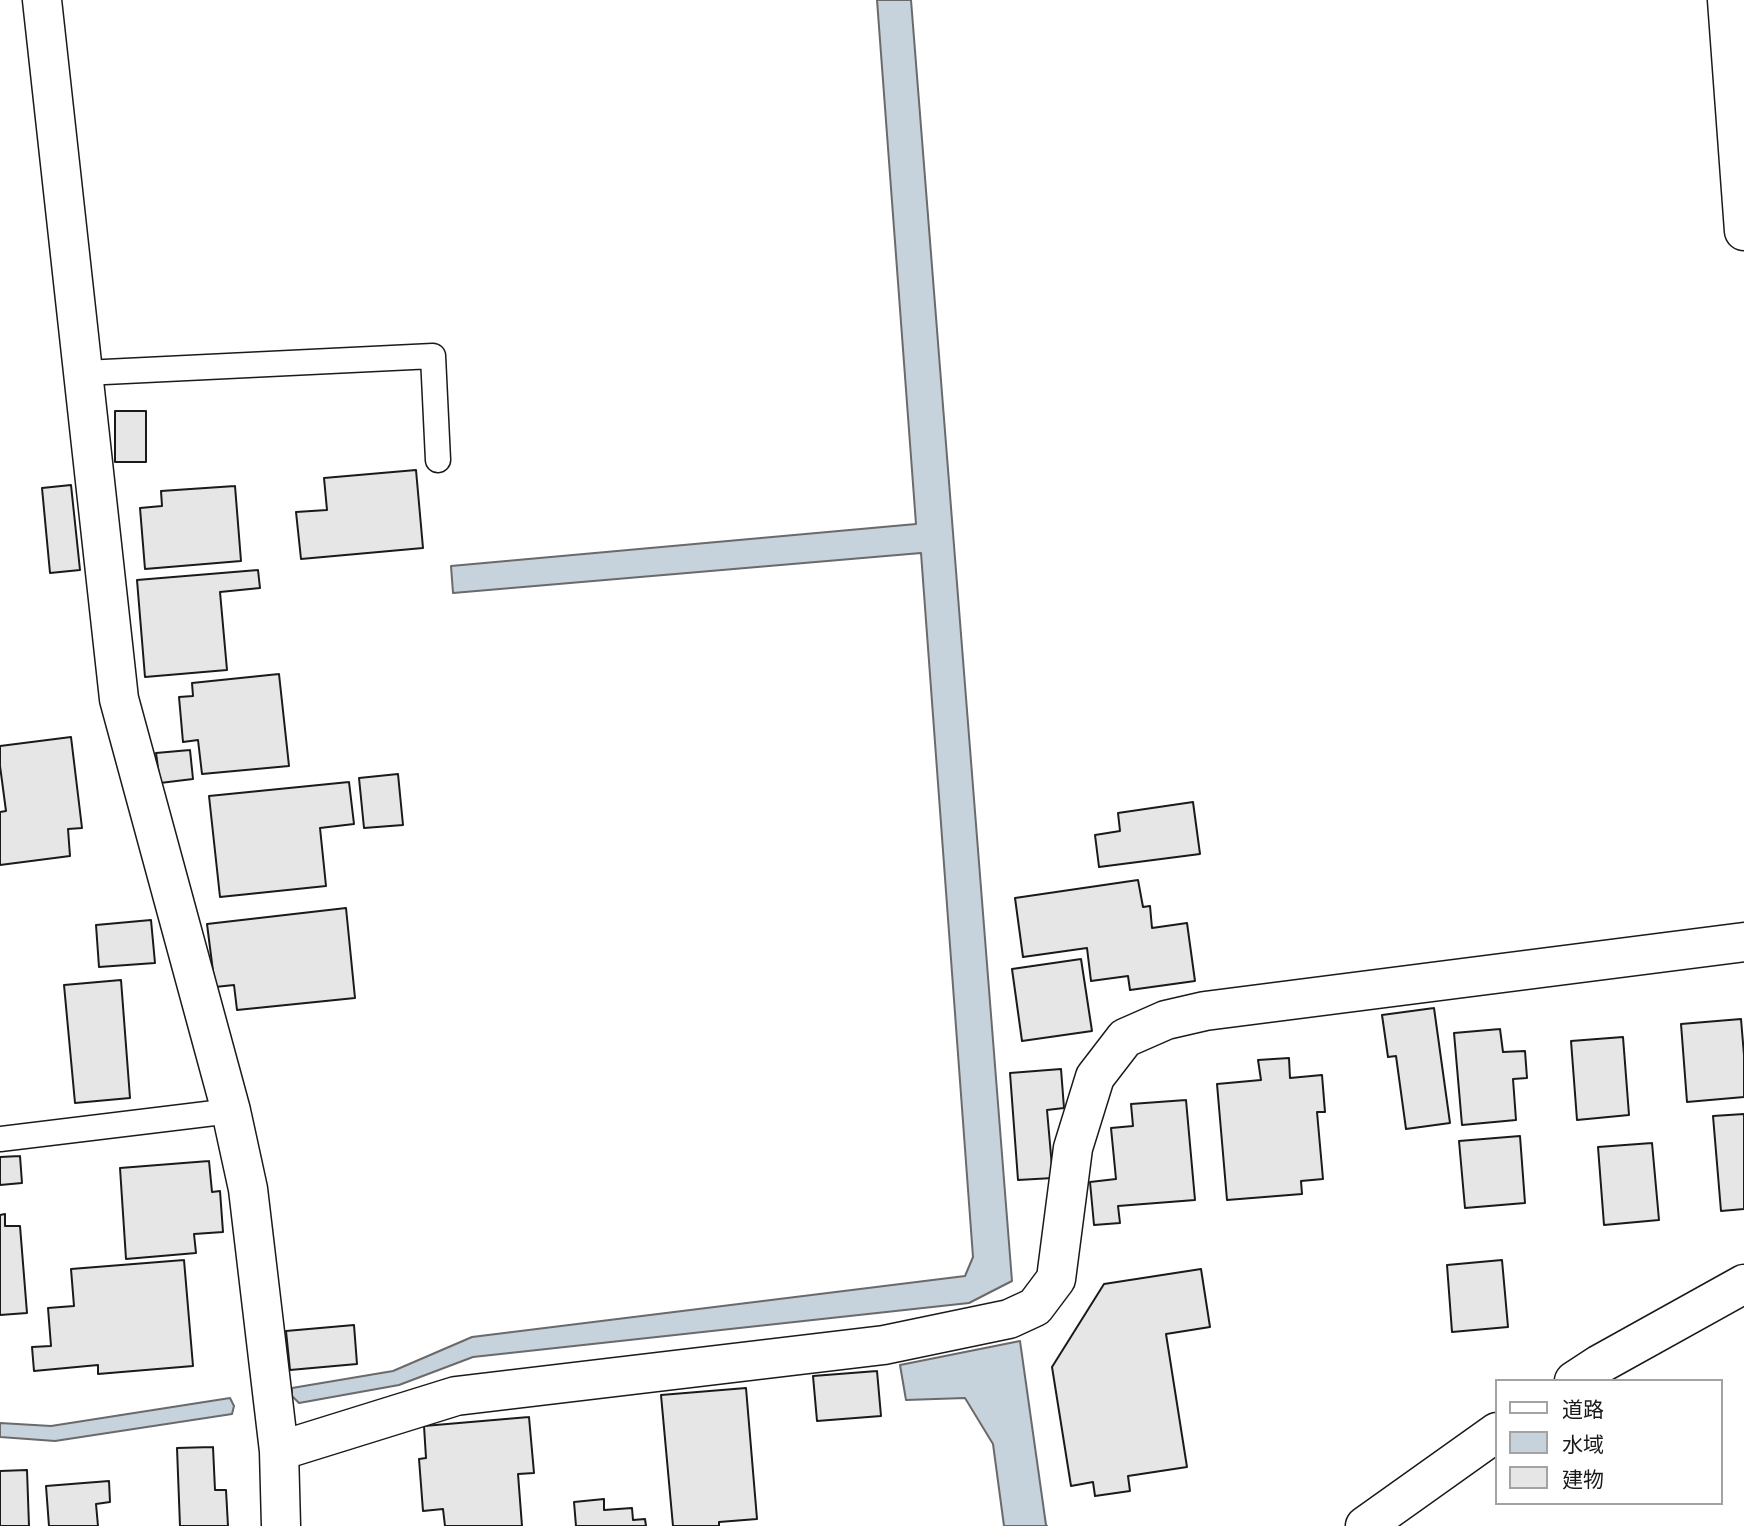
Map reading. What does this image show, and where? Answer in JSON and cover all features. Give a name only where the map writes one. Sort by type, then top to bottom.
[{"type":"street","points":[[42,0],[119,699],[231,1111],[248,1189],[279,1451],[281,1526]]},
{"type":"street","points":[[1727,0],[1744,231]]},
{"type":"street","points":[[279,1451],[456,1396],[884,1345],[1009,1319],[1035,1307],[1056,1279],[1073,1148],[1094,1077],[1125,1038],[1166,1020],[1219,1010],[1744,942]]},
{"type":"street","points":[[1577,1379],[1744,1284]]},
{"type":"street","points":[[1365,1526],[1496,1433]]},
{"type":"lane","points":[[84,373],[433,356],[438,460]]},
{"type":"lane","points":[[0,1139],[231,1111]]},
{"type":"water","points":[[877,0],[911,0],[1012,1281],[969,1303],[473,1357],[399,1385],[299,1403],[292,1396],[292,1388],[393,1371],[472,1337],[965,1276],[973,1257],[921,553],[453,593],[451,566],[916,524]]},
{"type":"water","points":[[1020,1341],[1047,1526],[1004,1526],[993,1444],[965,1398],[906,1400],[900,1365]]},
{"type":"water","points":[[230,1398],[234,1406],[232,1414],[55,1441],[0,1437],[0,1423],[51,1426]]},
{"type":"building","points":[[115,411],[146,411],[146,462],[115,462]]},
{"type":"building","points":[[416,470],[423,548],[301,559],[296,512],[327,510],[324,478]]},
{"type":"building","points":[[71,485],[80,570],[50,573],[42,488]]},
{"type":"building","points":[[235,486],[241,561],[145,569],[140,508],[162,506],[161,491]]},
{"type":"building","points":[[258,570],[260,588],[220,592],[227,670],[145,677],[137,580]]},
{"type":"building","points":[[279,674],[289,766],[202,774],[198,740],[183,742],[179,697],[193,696],[192,683]]},
{"type":"building","points":[[71,737],[82,828],[68,829],[70,856],[0,865],[0,812],[6,811],[0,746]]},
{"type":"building","points":[[190,750],[193,779],[160,783],[156,753]]},
{"type":"building","points":[[398,774],[403,825],[364,828],[359,778]]},
{"type":"building","points":[[349,782],[354,824],[320,828],[326,886],[220,897],[209,796]]},
{"type":"building","points":[[1193,802],[1200,854],[1099,867],[1095,835],[1120,831],[1118,813]]},
{"type":"building","points":[[1138,880],[1143,907],[1150,906],[1152,928],[1187,923],[1195,981],[1130,990],[1128,976],[1091,981],[1087,948],[1023,957],[1015,898]]},
{"type":"building","points":[[346,908],[355,998],[237,1010],[234,985],[215,987],[207,924]]},
{"type":"building","points":[[151,920],[155,963],[99,967],[96,925]]},
{"type":"building","points":[[1081,959],[1092,1031],[1022,1041],[1012,969]]},
{"type":"building","points":[[121,980],[130,1098],[75,1103],[64,985]]},
{"type":"building","points":[[1434,1008],[1450,1123],[1406,1129],[1396,1056],[1388,1057],[1382,1015]]},
{"type":"building","points":[[1741,1019],[1744,1097],[1687,1102],[1681,1024]]},
{"type":"building","points":[[1500,1029],[1503,1052],[1525,1051],[1527,1078],[1513,1079],[1516,1120],[1462,1125],[1454,1033]]},
{"type":"building","points":[[1623,1037],[1629,1115],[1577,1120],[1571,1041]]},
{"type":"building","points":[[1289,1058],[1290,1078],[1322,1075],[1325,1112],[1317,1112],[1323,1179],[1301,1181],[1302,1194],[1227,1200],[1217,1084],[1261,1080],[1258,1060]]},
{"type":"building","points":[[1061,1069],[1064,1108],[1047,1110],[1053,1178],[1018,1180],[1010,1073]]},
{"type":"building","points":[[1186,1100],[1195,1200],[1118,1206],[1120,1223],[1094,1225],[1090,1182],[1116,1179],[1111,1128],[1133,1126],[1131,1104]]},
{"type":"building","points":[[1744,1114],[1744,1209],[1721,1211],[1713,1116]]},
{"type":"building","points":[[1520,1136],[1525,1203],[1465,1208],[1459,1141]]},
{"type":"building","points":[[1652,1143],[1659,1220],[1604,1225],[1598,1147]]},
{"type":"building","points":[[20,1156],[22,1183],[0,1185],[0,1157]]},
{"type":"building","points":[[209,1161],[212,1192],[220,1191],[223,1232],[194,1234],[196,1253],[126,1259],[120,1168]]},
{"type":"building","points":[[5,1214],[5,1226],[20,1226],[27,1313],[0,1315],[0,1215]]},
{"type":"building","points":[[184,1260],[193,1366],[98,1374],[98,1365],[34,1371],[32,1347],[51,1346],[48,1308],[74,1306],[71,1269]]},
{"type":"building","points":[[1502,1260],[1508,1327],[1452,1332],[1447,1265]]},
{"type":"building","points":[[1201,1269],[1210,1327],[1166,1334],[1187,1467],[1128,1476],[1130,1491],[1095,1496],[1093,1482],[1071,1486],[1052,1367],[1104,1284]]},
{"type":"building","points":[[354,1325],[357,1364],[290,1370],[286,1331]]},
{"type":"building","points":[[877,1371],[881,1416],[817,1421],[813,1376]]},
{"type":"building","points":[[746,1388],[757,1519],[719,1522],[719,1526],[673,1526],[661,1395]]},
{"type":"building","points":[[529,1417],[534,1473],[518,1474],[522,1526],[445,1526],[443,1509],[423,1511],[419,1459],[426,1458],[424,1426]]},
{"type":"building","points":[[213,1447],[215,1490],[226,1490],[228,1526],[180,1526],[177,1448]]},
{"type":"building","points":[[27,1470],[29,1526],[0,1526],[0,1471]]},
{"type":"building","points":[[109,1481],[110,1502],[96,1504],[98,1526],[49,1526],[46,1486]]},
{"type":"building","points":[[604,1499],[604,1510],[632,1508],[633,1520],[645,1519],[646,1526],[576,1526],[574,1502]]}]
